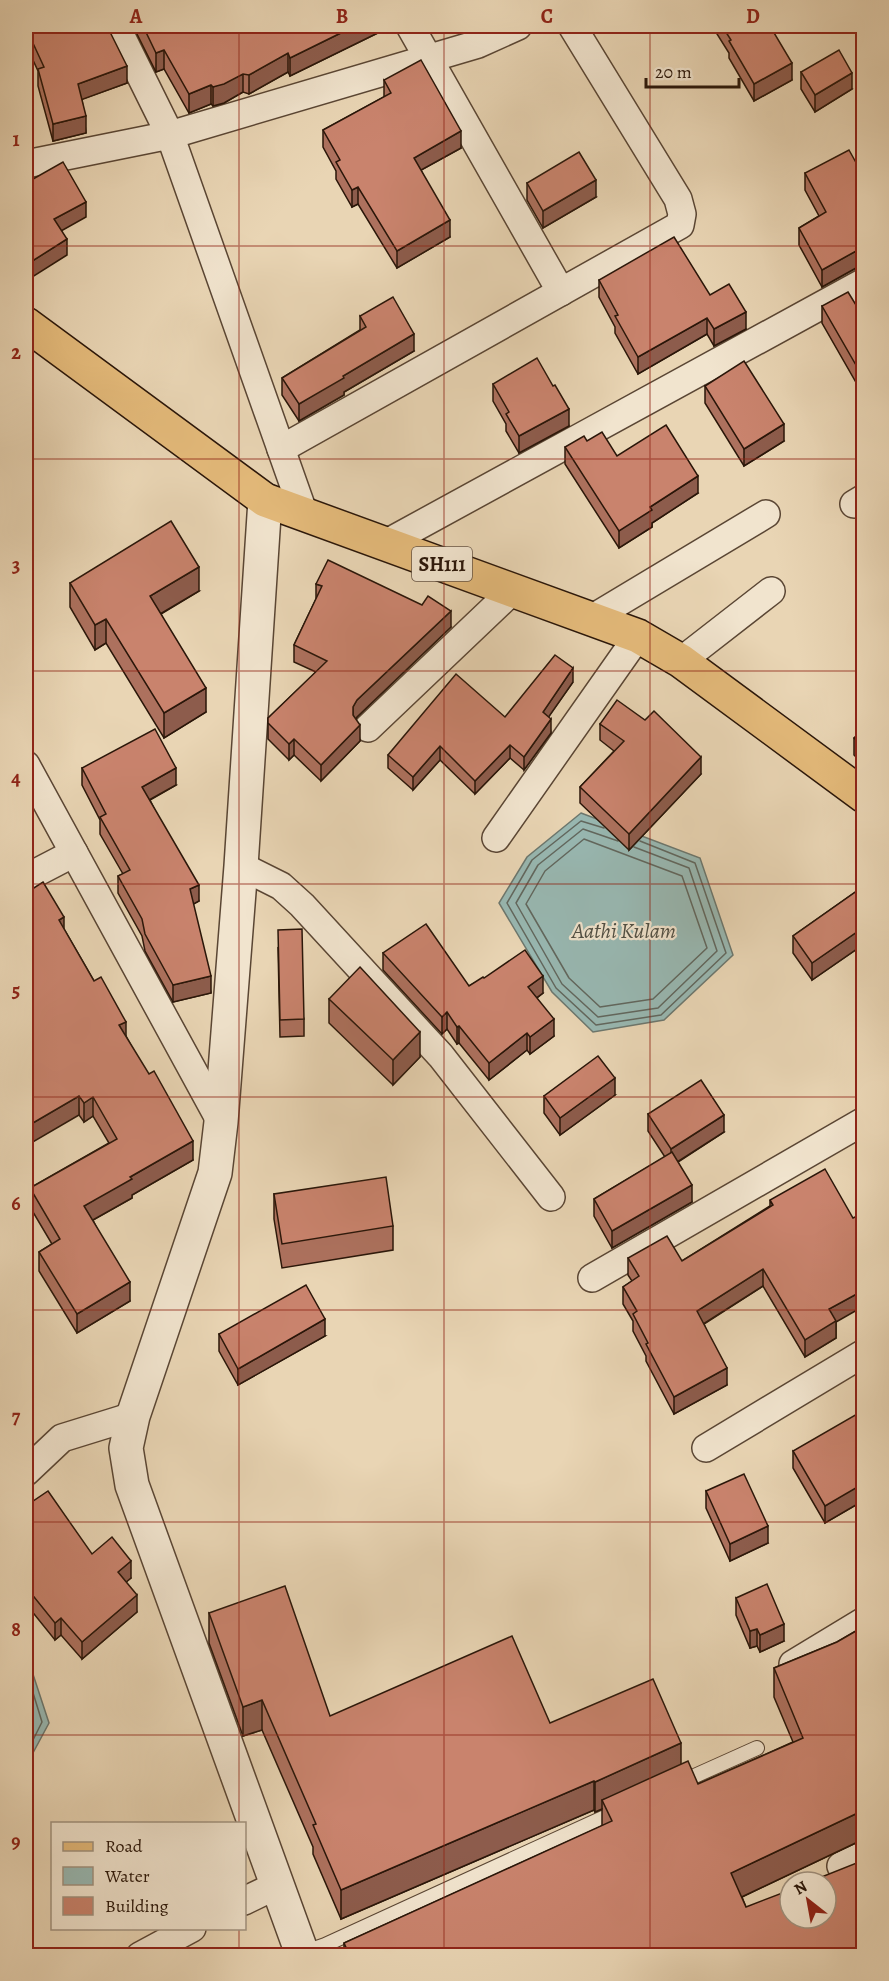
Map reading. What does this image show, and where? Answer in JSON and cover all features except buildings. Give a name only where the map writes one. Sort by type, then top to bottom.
[{"type":"main road","name":"SH111","points":[[26,324],[265,500],[638,636],[681,661],[864,796]]},
{"type":"street","points":[[116,26],[170,135],[303,514]]},
{"type":"street","points":[[410,26],[561,292]]},
{"type":"street","points":[[26,164],[170,135],[478,44],[518,26]]},
{"type":"street","points":[[281,449],[680,225],[682,214],[678,199],[572,26]]},
{"type":"street","points":[[386,544],[864,282]]},
{"type":"street","points":[[265,500],[241,866],[215,1173],[133,1416],[126,1448],[132,1485],[303,1954]]},
{"type":"street","points":[[591,619],[765,514]]},
{"type":"street","points":[[368,728],[513,590]]},
{"type":"street","points":[[681,661],[771,591]]},
{"type":"street","points":[[496,838],[638,636]]},
{"type":"street","points":[[26,765],[221,1122]]},
{"type":"street","points":[[26,878],[74,853]]},
{"type":"street","points":[[241,866],[281,886],[302,904],[441,1056],[551,1197]]},
{"type":"street","points":[[592,1278],[864,1121]]},
{"type":"street","points":[[706,1448],[864,1353]]},
{"type":"street","points":[[26,1472],[62,1438],[133,1416]]},
{"type":"street","points":[[793,1664],[864,1621]]},
{"type":"street","points":[[246,1901],[277,1885]]},
{"type":"street","points":[[140,1956],[190,1930]]},
{"type":"lane","points":[[671,1787],[757,1748]]},
{"type":"lane","points":[[303,1954],[627,1807]]},
{"type":"water","name":"Aathi Kulam","points":[[581,813],[700,858],[733,955],[664,1020],[593,1032],[552,992],[499,903],[527,857]]},
{"type":"water","points":[[26,1656],[49,1723],[26,1766]]}]
